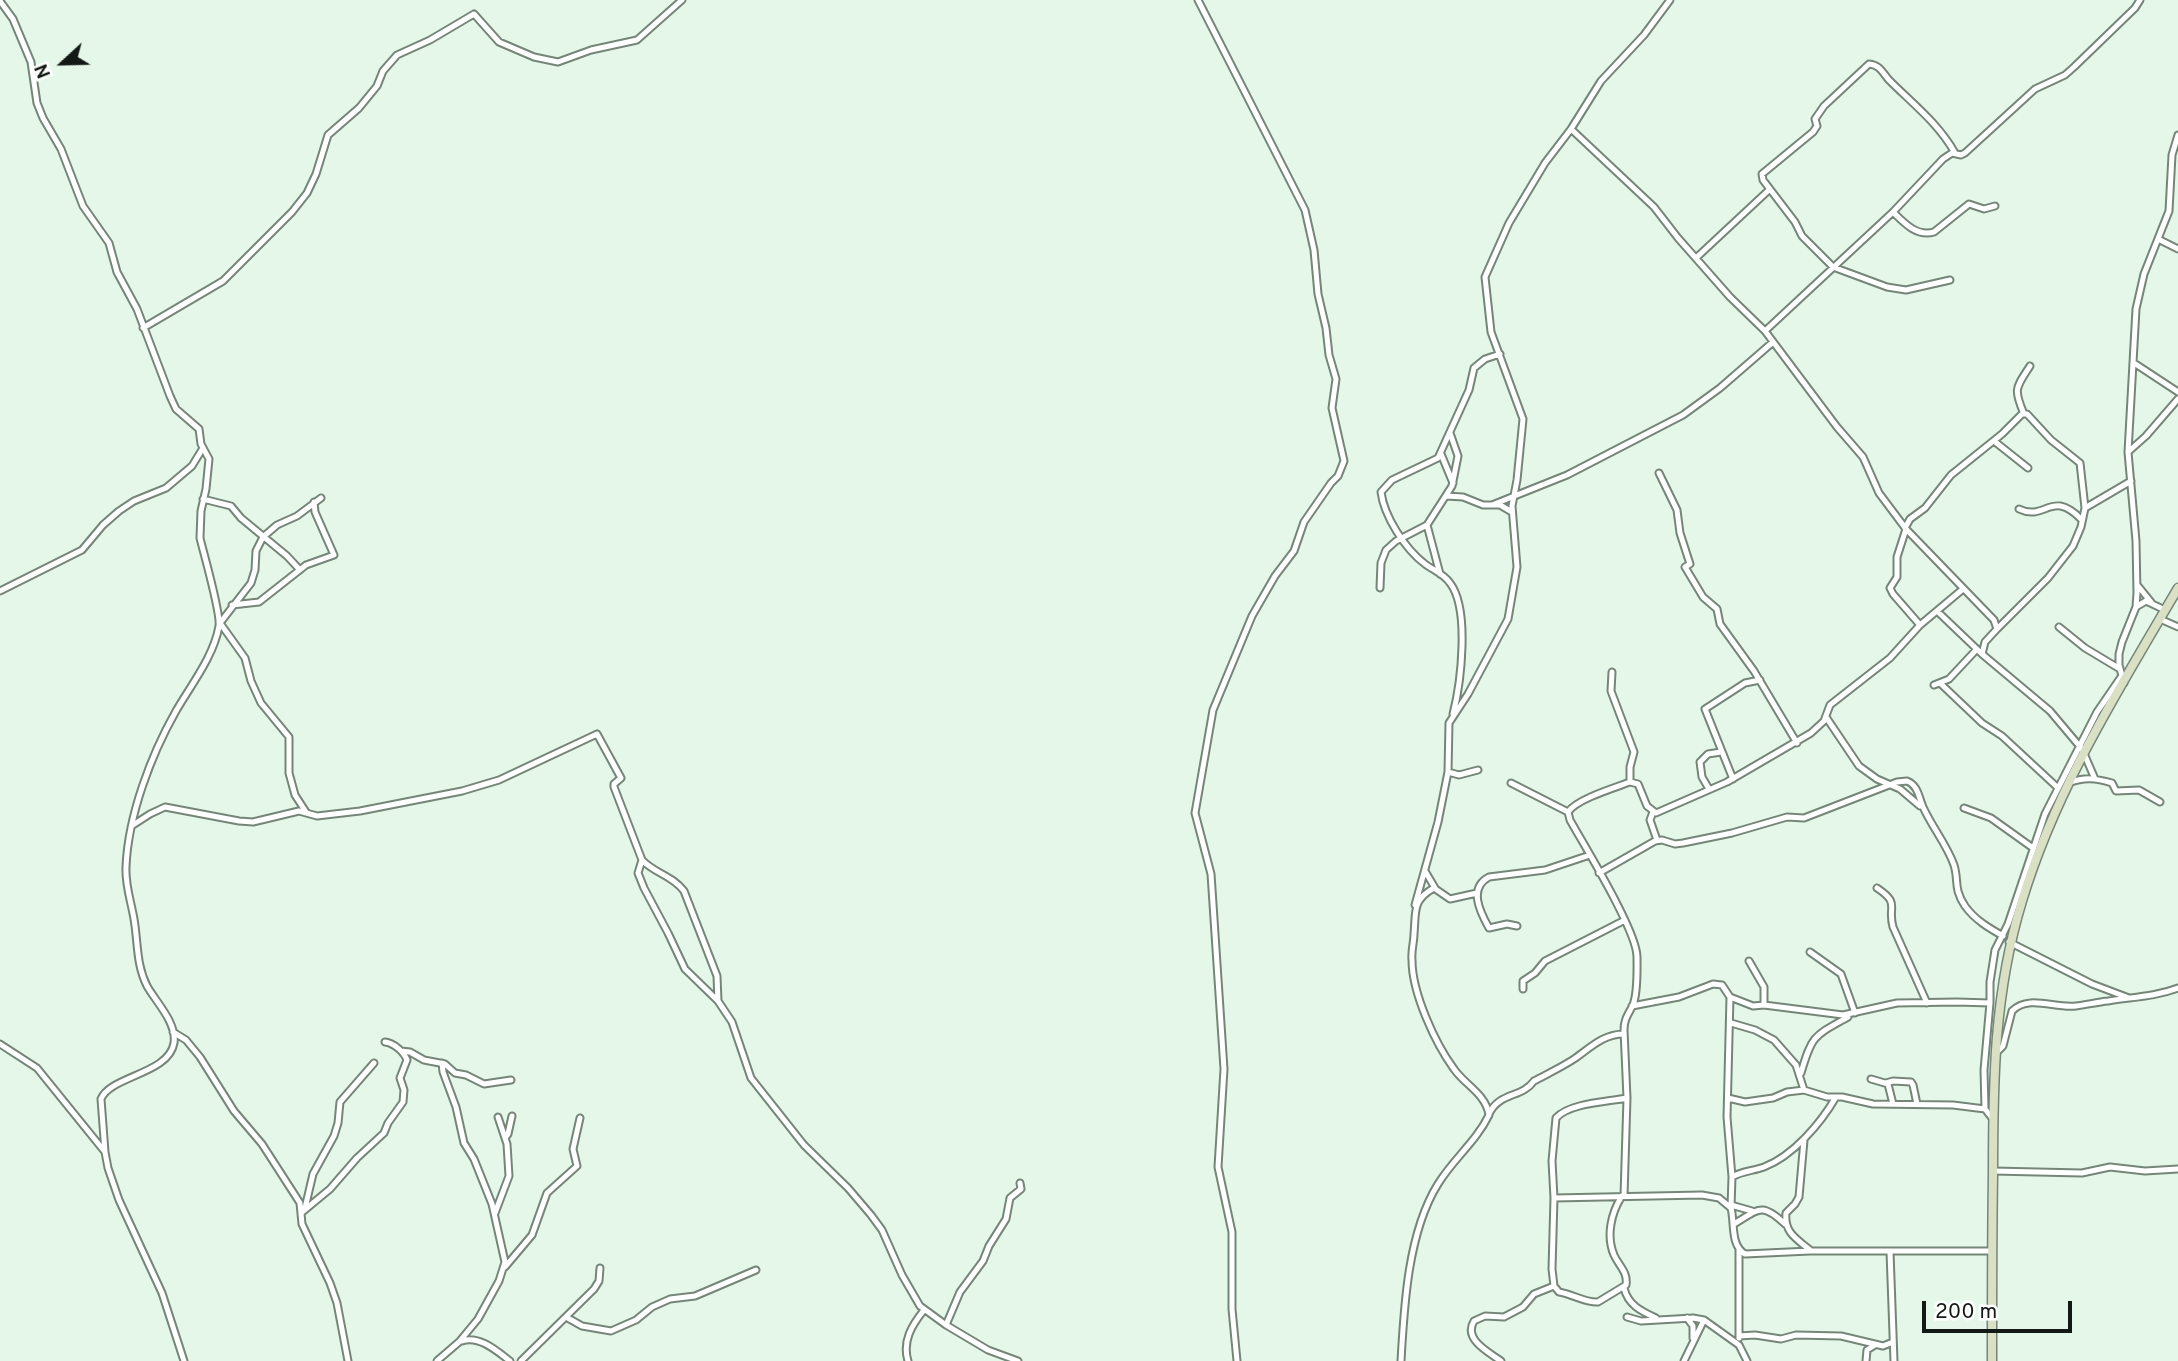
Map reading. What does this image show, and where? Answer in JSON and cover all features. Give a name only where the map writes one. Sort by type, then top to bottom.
[{"type":"main road","points":[[1992,1361],[1992,1118],[1995,1054],[2000,1002],[2012,943],[2035,863],[2082,750],[2178,588]]},
{"type":"street","points":[[142,328],[223,281],[292,212],[316,174],[328,135],[359,108],[397,55],[430,40],[474,14],[499,42],[534,57],[558,62],[591,50],[637,40],[682,0]]},
{"type":"street","points":[[1198,0],[1305,210],[1314,250],[1318,294],[1329,355],[1336,379],[1332,408],[1344,461],[1342,471],[1304,522],[1294,551],[1275,576],[1252,616],[1213,710],[1195,813],[1211,874],[1224,1069],[1218,1167],[1232,1232],[1232,1309],[1237,1361]]},
{"type":"street","points":[[1453,714],[1464,701],[1508,619],[1517,568],[1512,512],[1523,419],[1490,327],[1485,277],[1522,198],[1550,155],[1571,129],[1601,81],[1644,35],[1670,0]]},
{"type":"street","points":[[1765,331],[1893,212],[1939,162],[1949,154],[1965,153],[2037,87],[2065,75],[2137,6],[2140,0]]},
{"type":"street","points":[[0,1],[13,19],[31,62],[37,103],[43,118],[61,149],[83,206],[110,243],[117,272],[130,294],[176,409],[198,427],[209,459],[199,525],[200,538],[220,623],[245,658],[261,703],[289,737],[288,767],[295,795],[306,813]]},
{"type":"street","points":[[1950,280],[1906,290],[1887,287],[1833,267],[1801,236],[1763,180],[1763,173],[1813,132],[1817,126],[1815,118],[1868,64],[1881,68],[1890,81],[1935,124],[1955,153]]},
{"type":"street","points":[[1571,129],[1654,207],[1730,297],[1765,331],[1837,427],[1863,457],[1879,493],[1906,529],[1994,620],[1997,629]]},
{"type":"street","points":[[2122,680],[2122,642],[2136,607],[2137,583],[2128,452],[2136,309],[2144,274],[2169,211],[2178,135]]},
{"type":"street","points":[[1696,257],[1770,189]]},
{"type":"street","points":[[1893,212],[1907,226],[1928,233],[1934,232],[1969,204],[1984,209],[1996,206]]},
{"type":"street","points":[[2158,239],[2178,249]]},
{"type":"street","points":[[1492,505],[1599,460],[1683,415],[1720,388],[1773,342]]},
{"type":"street","points":[[1453,482],[1441,454],[1443,444],[1468,390],[1474,368],[1485,359],[1500,354]]},
{"type":"street","points":[[2134,363],[2178,392]]},
{"type":"street","points":[[1934,685],[1941,684],[1979,652],[1985,642],[2068,554],[2079,532],[2085,508],[2080,463],[2024,414],[2017,389],[2030,366]]},
{"type":"street","points":[[2128,452],[2147,436],[2178,399]]},
{"type":"street","points":[[1920,625],[1891,590],[1897,577],[1895,565],[1910,519],[1922,511],[1951,475],[2024,414]]},
{"type":"street","points":[[1380,587],[1383,556],[1391,545],[1402,537],[1427,525],[1453,482],[1458,456],[1450,433]]},
{"type":"street","points":[[1994,440],[2028,468]]},
{"type":"street","points":[[0,591],[82,550],[119,510],[166,488],[192,466],[203,448]]},
{"type":"street","points":[[1441,454],[1433,461],[1392,480],[1381,492],[1385,512],[1402,537],[1420,559],[1449,580],[1458,597],[1462,634],[1453,714],[1449,723],[1448,772],[1438,822],[1415,905],[1411,961],[1418,994],[1446,1056],[1454,1069],[1486,1103],[1489,1115]]},
{"type":"street","points":[[1659,473],[1677,510],[1680,533],[1690,564],[1685,567],[1687,571],[1703,597],[1717,609],[1720,624],[1760,680],[1797,743]]},
{"type":"street","points":[[2085,508],[2131,481]]},
{"type":"street","points":[[1446,496],[1463,497],[1483,505],[1505,507],[1512,512]]},
{"type":"street","points":[[184,1361],[162,1293],[119,1200],[105,1152],[102,1096],[164,1058],[173,1047],[173,1032],[148,987],[138,958],[134,917],[126,881],[126,862],[148,767],[211,649],[220,623],[251,583],[256,551],[263,537],[321,498]]},
{"type":"street","points":[[203,499],[231,506],[300,570]]},
{"type":"street","points":[[232,605],[259,602],[306,565],[334,553],[315,512],[314,502]]},
{"type":"street","points":[[2020,509],[2032,513],[2060,505],[2072,509],[2082,520]]},
{"type":"street","points":[[1427,525],[1440,574]]},
{"type":"street","points":[[1902,541],[1918,543]]},
{"type":"street","points":[[2137,583],[2162,615],[2178,627]]},
{"type":"street","points":[[1653,812],[1732,779],[1797,743],[1821,724],[1830,705],[1890,658],[1920,625],[1963,589]]},
{"type":"street","points":[[2136,607],[2146,601],[2151,602]]},
{"type":"street","points":[[1937,611],[1979,652],[2050,711],[2082,750],[2095,779]]},
{"type":"street","points":[[2059,627],[2085,648],[2120,670]]},
{"type":"street","points":[[1612,672],[1611,691],[1634,752],[1630,782]]},
{"type":"street","points":[[1732,779],[1706,708],[1745,683],[1760,680]]},
{"type":"street","points":[[1941,684],[2057,787]]},
{"type":"street","points":[[1826,717],[1859,766],[1883,782],[1892,784],[1924,810]]},
{"type":"street","points":[[133,825],[165,807],[239,821],[260,821],[290,813],[317,816],[360,811],[481,786],[529,767],[597,734],[621,778],[614,787],[642,860],[679,884],[684,891],[717,976],[718,1001]]},
{"type":"street","points":[[1992,1118],[1985,1109],[1984,1070],[1995,950],[2003,938],[2057,787],[2082,750]]},
{"type":"street","points":[[1709,789],[1702,777],[1700,762],[1707,754],[1721,752]]},
{"type":"street","points":[[1448,772],[1455,775],[1478,770]]},
{"type":"street","points":[[2068,783],[2079,779],[2095,779],[2112,783],[2116,791],[2139,790],[2160,802]]},
{"type":"street","points":[[1599,873],[1657,841],[1683,843],[1732,833],[1787,817],[1804,818],[1892,784],[1902,781],[1912,783],[1952,861],[1957,890],[1966,908],[1983,924],[2012,943],[2092,985],[2132,999]]},
{"type":"street","points":[[1568,812],[1581,802],[1630,782],[1638,784],[1647,806],[1653,812]]},
{"type":"street","points":[[1511,783],[1568,812],[1625,920],[1637,951],[1632,1006],[1624,1021],[1627,1098],[1623,1196],[1613,1210],[1610,1240],[1615,1257],[1626,1274],[1625,1288],[1629,1300],[1635,1307],[1658,1319]]},
{"type":"street","points":[[290,813],[295,795]]},
{"type":"street","points":[[1964,808],[1992,818],[2033,848]]},
{"type":"street","points":[[1653,812],[1650,820],[1657,841]]},
{"type":"street","points":[[1517,926],[1507,924],[1489,928],[1477,893],[1478,885],[1489,877],[1545,870],[1590,855]]},
{"type":"street","points":[[642,860],[638,870],[639,878],[679,960],[692,978],[718,1001],[736,1030],[751,1078],[804,1145],[871,1215],[882,1230],[902,1275],[924,1310],[988,1350],[1018,1361]]},
{"type":"street","points":[[1425,871],[1436,888],[1450,899],[1477,893]]},
{"type":"street","points":[[1415,905],[1424,895],[1436,888]]},
{"type":"street","points":[[1877,888],[1891,899],[1893,927],[1927,1003]]},
{"type":"street","points":[[1523,989],[1523,981],[1535,973],[1545,961],[1625,920]]},
{"type":"street","points":[[1810,953],[1841,974],[1854,1013]]},
{"type":"street","points":[[1749,961],[1764,987],[1764,1005]]},
{"type":"street","points":[[1632,1006],[1679,997],[1713,984],[1722,985],[1730,997],[1728,1139],[1732,1177],[1731,1206],[1735,1243],[1739,1250],[1745,1254],[1762,1255],[1810,1251],[1992,1251]]},
{"type":"street","points":[[1995,1054],[2003,1046],[2012,1012],[2023,1004],[2072,1006],[2142,998],[2178,988]]},
{"type":"street","points":[[1730,997],[1754,1006],[1764,1005],[1827,1015],[1854,1013],[1888,1004],[1990,1003]]},
{"type":"street","points":[[1976,1003],[1983,1007],[1989,1016]]},
{"type":"street","points":[[1800,1074],[1807,1048],[1814,1038],[1854,1013]]},
{"type":"street","points":[[1731,1023],[1755,1030],[1774,1040],[1796,1065],[1804,1090]]},
{"type":"street","points":[[173,1032],[186,1040],[200,1057],[233,1111],[262,1144],[303,1210]]},
{"type":"street","points":[[1401,1361],[1406,1297],[1416,1243],[1439,1182],[1474,1139],[1494,1104],[1530,1087],[1534,1081],[1607,1037],[1624,1034]]},
{"type":"street","points":[[303,1210],[330,1189],[384,1133],[404,1096],[400,1078],[407,1060],[394,1045],[385,1042]]},
{"type":"street","points":[[0,1044],[37,1068],[105,1152]]},
{"type":"street","points":[[401,1051],[410,1052],[424,1060],[442,1063],[455,1073],[484,1084],[511,1080]]},
{"type":"street","points":[[348,1361],[337,1303],[302,1224],[303,1210],[313,1174],[334,1136],[340,1102],[374,1063]]},
{"type":"street","points":[[442,1063],[444,1079],[456,1107],[460,1133],[489,1195],[505,1267]]},
{"type":"street","points":[[1871,1079],[1886,1083],[1911,1082],[1917,1105]]},
{"type":"street","points":[[1886,1083],[1890,1087],[1893,1104]]},
{"type":"street","points":[[1728,1098],[1745,1102],[1773,1098],[1787,1091],[1804,1090],[1820,1096],[1873,1104],[1961,1105],[1985,1109]]},
{"type":"street","points":[[1732,1177],[1740,1172],[1770,1164],[1804,1140],[1836,1097]]},
{"type":"street","points":[[1625,1288],[1592,1303],[1571,1293],[1559,1292],[1554,1286],[1552,1161],[1556,1118],[1563,1110],[1627,1098]]},
{"type":"street","points":[[505,1138],[512,1116]]},
{"type":"street","points":[[494,1216],[508,1183],[505,1138],[498,1117]]},
{"type":"street","points":[[437,1361],[459,1342],[478,1319],[505,1267],[532,1235],[547,1193],[577,1166],[573,1149],[580,1118]]},
{"type":"street","points":[[1785,1224],[1786,1213],[1799,1197],[1804,1140]]},
{"type":"street","points":[[1993,1171],[2082,1173],[2110,1167],[2145,1171],[2178,1168]]},
{"type":"street","points":[[946,1325],[960,1292],[983,1261],[1004,1223],[1009,1212],[1010,1198],[1021,1189],[1020,1183]]},
{"type":"street","points":[[1554,1198],[1702,1195],[1719,1198],[1731,1206],[1752,1211],[1770,1211],[1785,1224],[1793,1237],[1810,1251]]},
{"type":"street","points":[[1602,1197],[1613,1210]]},
{"type":"street","points":[[1734,1224],[1752,1211]]},
{"type":"street","points":[[1739,1250],[1739,1345],[1747,1361]]},
{"type":"street","points":[[1890,1252],[1894,1361]]},
{"type":"street","points":[[521,1361],[597,1285],[600,1268]]},
{"type":"street","points":[[566,1317],[582,1326],[611,1331],[636,1320],[652,1307],[670,1299],[695,1296],[756,1270]]},
{"type":"street","points":[[1501,1361],[1474,1340],[1471,1329],[1474,1321],[1485,1316],[1504,1317],[1523,1307],[1534,1294],[1554,1286]]},
{"type":"street","points":[[908,1361],[905,1348],[907,1339],[924,1310]]},
{"type":"street","points":[[1627,1317],[1641,1321],[1687,1318],[1704,1320],[1739,1345]]},
{"type":"street","points":[[1687,1318],[1693,1326],[1693,1341]]},
{"type":"street","points":[[1684,1361],[1704,1320]]},
{"type":"street","points":[[1739,1336],[1755,1335],[1781,1339],[1796,1335],[1841,1336],[1883,1346],[1893,1342]]},
{"type":"street","points":[[459,1342],[477,1340],[510,1361]]},
{"type":"street","points":[[1866,1361],[1867,1350],[1875,1345]]}]
